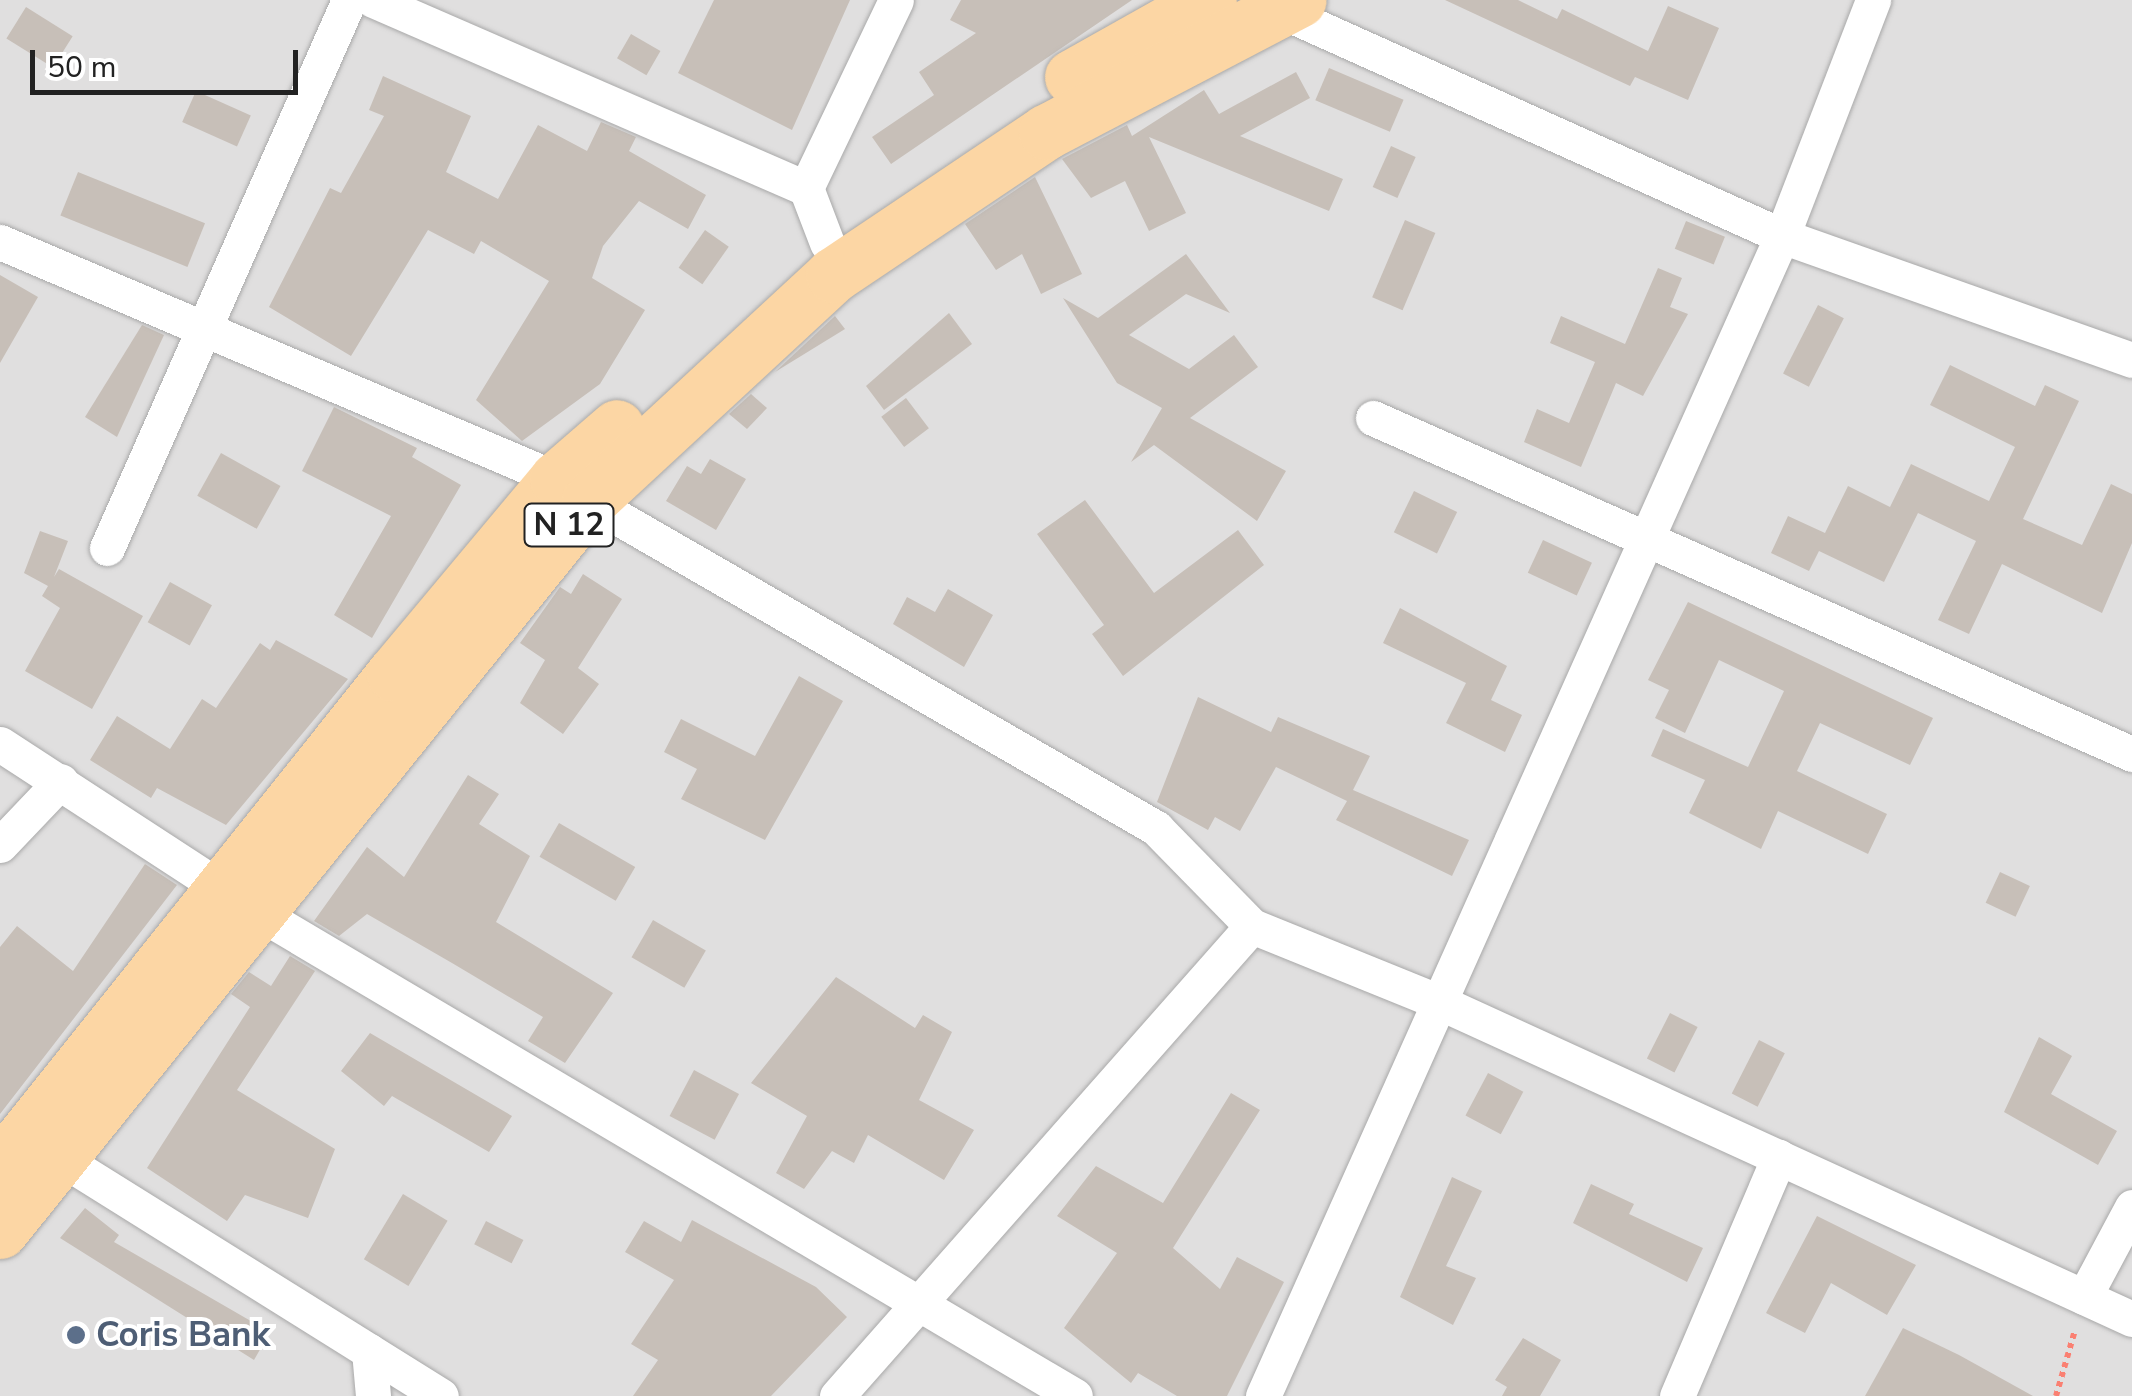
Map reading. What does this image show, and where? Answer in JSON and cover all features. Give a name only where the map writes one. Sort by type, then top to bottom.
[{"type":"main road","name":"N 12","points":[[0,1167],[429,689],[573,490],[827,243],[1028,102],[1209,0]]},
{"type":"main road","name":"N 12","points":[[573,490],[832,275],[1046,132],[1289,5]]},
{"type":"main road","name":"N 12","points":[[0,1230],[60,1158],[241,899]]},
{"type":"street","points":[[107,548],[349,0]]},
{"type":"street","points":[[373,0],[806,188],[827,243]]},
{"type":"street","points":[[806,188],[896,0]]},
{"type":"street","points":[[1263,1396],[1782,236],[1872,0]]},
{"type":"street","points":[[1289,5],[1782,236],[2132,360]]},
{"type":"street","points":[[0,242],[573,490],[1156,828],[1252,926],[1439,1002],[2132,1319]]},
{"type":"street","points":[[1373,418],[1650,537],[2132,754]]},
{"type":"street","points":[[0,744],[241,899],[1074,1396]]},
{"type":"street","points":[[0,845],[61,781]]},
{"type":"street","points":[[837,1396],[915,1300],[1252,926]]},
{"type":"street","points":[[1677,1396],[1779,1157]]},
{"type":"street","points":[[60,1158],[441,1396]]},
{"type":"street","points":[[2084,1297],[2132,1207]]},
{"type":"street","points":[[369,1351],[373,1396]]},
{"type":"path","points":[[2056,1396],[2084,1297]]},
{"type":"shaded area","points":[[0,0],[2132,0],[2132,1396],[0,1396]]},
{"type":"building","points":[[714,0],[850,0],[792,130],[678,73]]},
{"type":"building","points":[[961,0],[1132,0],[891,164],[872,137],[934,95],[919,72],[976,33],[950,20]]},
{"type":"building","points":[[1445,0],[1518,0],[1557,19],[1562,9],[1648,51],[1668,6],[1719,28],[1688,100],[1635,77],[1630,86]]},
{"type":"building","points":[[26,7],[73,36],[53,68],[6,38]]},
{"type":"building","points":[[631,34],[660,51],[646,75],[617,58]]},
{"type":"building","points":[[1329,68],[1404,100],[1390,132],[1315,100]]},
{"type":"building","points":[[1296,72],[1310,98],[1240,136],[1343,179],[1329,211],[1149,137],[1186,213],[1149,231],[1125,181],[1091,198],[1062,159],[1127,125],[1132,136],[1204,90],[1219,114]]},
{"type":"building","points":[[383,76],[471,116],[446,172],[498,199],[538,125],[587,151],[601,122],[636,137],[629,151],[706,195],[688,229],[639,201],[603,246],[592,278],[645,310],[600,384],[522,441],[476,400],[549,281],[481,241],[474,254],[428,230],[351,356],[269,307],[330,188],[341,193],[384,116],[369,110]]},
{"type":"building","points":[[196,91],[251,115],[237,146],[182,122]]},
{"type":"building","points":[[1391,146],[1416,157],[1397,198],[1373,187]]},
{"type":"building","points":[[78,172],[205,223],[187,267],[60,216]]},
{"type":"building","points":[[1035,177],[1082,274],[1041,294],[1022,254],[996,270],[965,224]]},
{"type":"building","points":[[1405,220],[1435,233],[1403,310],[1372,297]]},
{"type":"building","points":[[1686,221],[1725,237],[1714,265],[1675,249]]},
{"type":"building","points":[[705,230],[729,247],[702,284],[679,268]]},
{"type":"building","points":[[1186,254],[1230,313],[1186,294],[1129,335],[1189,369],[1234,335],[1258,367],[1190,418],[1286,471],[1257,521],[1154,445],[1131,462],[1162,408],[1117,383],[1063,298],[1098,318]]},
{"type":"building","points":[[1658,268],[1682,278],[1670,307],[1688,314],[1643,396],[1616,383],[1581,467],[1524,442],[1537,409],[1569,423],[1595,362],[1550,343],[1561,316],[1625,344]]},
{"type":"building","points":[[0,275],[38,297],[0,363]]},
{"type":"building","points":[[1818,305],[1844,318],[1809,387],[1783,374]]},
{"type":"building","points":[[949,313],[972,344],[884,410],[866,386]]},
{"type":"building","points":[[835,316],[845,329],[775,372]]},
{"type":"building","points":[[142,325],[164,335],[117,437],[85,417]]},
{"type":"building","points":[[1950,365],[2035,406],[2045,385],[2079,401],[2023,519],[2082,545],[2111,484],[2132,494],[2132,543],[2102,613],[2002,564],[1969,634],[1938,620],[1976,541],[1918,513],[1884,582],[1819,551],[1809,571],[1771,553],[1788,516],[1825,533],[1848,486],[1890,507],[1911,464],[1989,501],[2015,447],[1930,405]]},
{"type":"building","points":[[751,394],[767,408],[747,429],[729,414]]},
{"type":"building","points":[[906,398],[929,428],[904,447],[881,417]]},
{"type":"building","points":[[334,407],[417,448],[412,457],[461,485],[372,638],[334,615],[391,516],[302,471]]},
{"type":"building","points":[[221,453],[280,486],[257,529],[197,496]]},
{"type":"building","points":[[710,459],[746,479],[716,530],[666,501],[687,466],[701,474]]},
{"type":"building","points":[[1414,491],[1457,512],[1437,553],[1394,532]]},
{"type":"building","points":[[1085,500],[1154,593],[1238,530],[1264,565],[1123,676],[1092,634],[1104,625],[1037,534]]},
{"type":"building","points":[[40,531],[68,541],[54,577],[59,569],[143,616],[92,709],[25,671],[60,608],[42,596],[48,586],[24,573]]},
{"type":"building","points":[[1543,540],[1592,563],[1577,595],[1528,573]]},
{"type":"building","points":[[583,574],[622,599],[578,668],[599,684],[563,734],[520,703],[545,660],[520,643],[560,587],[571,594]]},
{"type":"building","points":[[170,582],[212,605],[190,646],[148,622]]},
{"type":"building","points":[[948,589],[993,615],[964,667],[893,624],[907,597],[935,612]]},
{"type":"building","points":[[1688,602],[1933,718],[1910,765],[1820,723],[1797,771],[1887,814],[1868,854],[1778,811],[1761,849],[1689,813],[1705,780],[1651,756],[1663,729],[1748,767],[1784,691],[1719,660],[1685,733],[1655,718],[1669,690],[1648,680]]},
{"type":"building","points":[[1400,608],[1507,666],[1491,700],[1522,715],[1505,752],[1446,723],[1466,683],[1383,643]]},
{"type":"building","points":[[276,640],[348,679],[226,825],[157,788],[151,798],[90,760],[117,716],[170,749],[202,699],[216,708],[260,643],[270,650]]},
{"type":"building","points":[[799,676],[843,701],[765,840],[681,799],[697,769],[664,752],[681,719],[755,756]]},
{"type":"building","points":[[1198,697],[1271,732],[1278,717],[1370,756],[1353,790],[1469,840],[1452,876],[1336,820],[1347,801],[1276,767],[1240,831],[1215,817],[1208,830],[1157,802]]},
{"type":"building","points":[[468,775],[499,794],[479,824],[530,856],[496,922],[613,993],[565,1063],[528,1041],[543,1017],[367,914],[339,936],[314,921],[367,847],[404,877]]},
{"type":"building","points":[[559,823],[635,867],[616,901],[540,857]]},
{"type":"building","points":[[145,864],[177,885],[0,1114],[0,947],[17,926],[73,971]]},
{"type":"building","points":[[2000,872],[2030,886],[2016,917],[1986,903]]},
{"type":"building","points":[[653,920],[706,950],[684,988],[632,957]]},
{"type":"building","points":[[290,956],[315,971],[237,1090],[335,1149],[308,1218],[245,1195],[227,1221],[147,1168],[250,1007],[231,994],[249,972],[271,986]]},
{"type":"building","points":[[836,977],[915,1028],[923,1015],[952,1032],[919,1100],[974,1130],[944,1180],[868,1135],[854,1163],[832,1151],[804,1189],[776,1173],[807,1116],[751,1083]]},
{"type":"building","points":[[1670,1013],[1698,1027],[1674,1073],[1647,1058]]},
{"type":"building","points":[[370,1033],[512,1116],[489,1152],[392,1096],[384,1106],[341,1071]]},
{"type":"building","points":[[2039,1037],[2072,1056],[2051,1094],[2117,1131],[2098,1165],[2004,1112]]},
{"type":"building","points":[[1759,1040],[1785,1053],[1758,1107],[1732,1093]]},
{"type":"building","points":[[694,1070],[739,1094],[715,1140],[670,1116]]},
{"type":"building","points":[[1488,1073],[1523,1092],[1501,1134],[1465,1115]]},
{"type":"building","points":[[1231,1093],[1260,1110],[1173,1248],[1220,1289],[1237,1257],[1284,1282],[1227,1396],[1177,1396],[1138,1373],[1131,1383],[1064,1328],[1117,1253],[1057,1216],[1096,1166],[1163,1203]]},
{"type":"building","points":[[1452,1177],[1482,1191],[1446,1266],[1476,1278],[1453,1325],[1400,1297]]},
{"type":"building","points":[[1591,1184],[1634,1204],[1629,1214],[1703,1248],[1687,1282],[1573,1223]]},
{"type":"building","points":[[403,1194],[448,1221],[408,1286],[364,1259]]},
{"type":"building","points":[[85,1208],[119,1235],[114,1242],[270,1332],[254,1360],[60,1238]]},
{"type":"building","points":[[1817,1216],[1916,1265],[1887,1315],[1831,1283],[1805,1333],[1766,1313]]},
{"type":"building","points":[[692,1220],[816,1287],[847,1317],[771,1396],[633,1396],[658,1360],[631,1344],[674,1280],[625,1252],[644,1221],[681,1242]]},
{"type":"building","points":[[486,1221],[523,1240],[512,1263],[474,1244]]},
{"type":"building","points":[[1903,1328],[1959,1355],[2033,1396],[1865,1396]]},
{"type":"building","points":[[1523,1338],[1561,1360],[1540,1396],[1502,1396],[1507,1387],[1495,1380]]},
{"type":"place","name":"Coris Bank","points":[[76,1335]]}]
